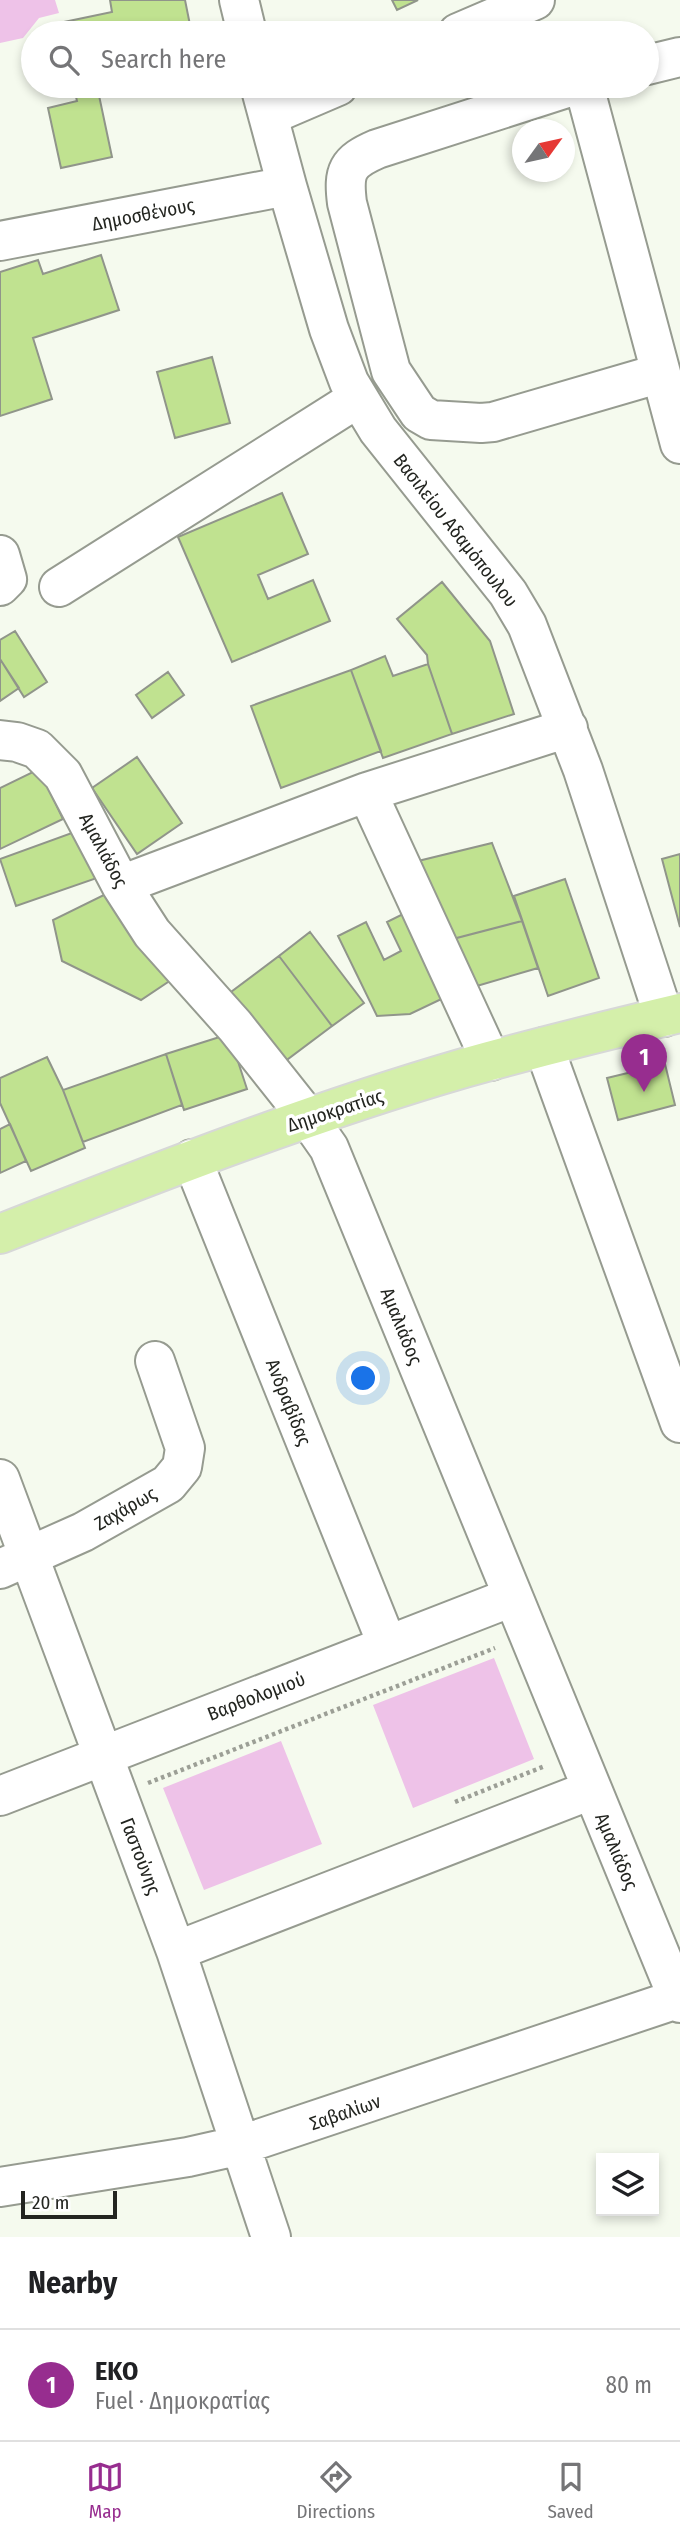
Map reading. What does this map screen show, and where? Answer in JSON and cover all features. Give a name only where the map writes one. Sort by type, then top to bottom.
[{"type":"main road","name":"Δημοκρατίας","points":[[0,1234],[192,1159],[308,1118],[491,1061],[672,1015]]},
{"type":"street","points":[[239,0],[244,21]]},
{"type":"street","points":[[486,21],[535,0]]},
{"type":"street","points":[[659,62],[680,57]]},
{"type":"street","points":[[536,98],[377,149],[352,163],[345,176],[347,203],[391,371],[398,386],[419,413],[430,420],[481,423],[661,373]]},
{"type":"street","points":[[587,98],[680,444]]},
{"type":"street","name":"Βασιλείου Αδαμόπουλου","points":[[264,101],[329,329],[344,370],[378,430],[518,609],[568,728],[672,1015]]},
{"type":"street","name":"Δημοσθένους","points":[[0,241],[287,187]]},
{"type":"street","points":[[59,587],[358,398]]},
{"type":"street","points":[[0,555],[8,579],[0,586]]},
{"type":"street","points":[[121,885],[367,792],[568,728]]},
{"type":"street","name":"Αμαλιάδος","points":[[0,740],[37,749],[57,768],[74,792],[121,885],[152,933],[235,1026],[308,1118],[337,1164],[679,2000]]},
{"type":"street","points":[[367,792],[491,1061]]},
{"type":"street","points":[[544,1047],[680,1423]]},
{"type":"street","name":"Ανδραβίδας","points":[[192,1159],[387,1644]]},
{"type":"street","name":"Ζαχάρως","points":[[14,1564],[83,1532],[168,1484],[181,1467],[185,1448],[155,1361]]},
{"type":"street","name":"Γαστούνης","points":[[0,1479],[14,1564],[103,1756],[176,1951],[271,2237]]},
{"type":"street","name":"Βαρθολομιού","points":[[0,1796],[512,1597]]},
{"type":"street","points":[[176,1951],[591,1790]]},
{"type":"street","name":"Σαβαλίων","points":[[0,2187],[188,2157],[241,2145],[679,2000]]},
{"type":"path","points":[[142,1786],[506,1643]]},
{"type":"shaded area","points":[[0,0],[55,0],[59,13],[37,21],[21,21],[21,38],[0,43]]},
{"type":"shaded area","points":[[494,1658],[534,1759],[413,1808],[373,1705]]},
{"type":"shaded area","points":[[281,1741],[322,1844],[204,1890],[163,1788]]},
{"type":"building","points":[[110,0],[185,0],[189,21],[69,21],[112,12]]},
{"type":"building","points":[[392,0],[418,0],[397,10]]},
{"type":"building","points":[[76,98],[100,98],[112,157],[61,168],[48,108],[77,101]]},
{"type":"building","points":[[101,255],[119,310],[33,338],[52,399],[0,416],[0,272],[38,260],[43,274]]},
{"type":"building","points":[[212,357],[230,423],[175,438],[157,372]]},
{"type":"building","points":[[282,493],[308,554],[258,575],[268,599],[313,580],[330,621],[232,662],[178,537]]},
{"type":"building","points":[[442,582],[490,641],[514,714],[452,734],[427,655],[397,619]]},
{"type":"building","points":[[15,631],[47,682],[24,697],[0,659],[0,640]]},
{"type":"building","points":[[385,656],[393,676],[428,664],[452,734],[383,758],[351,670]]},
{"type":"building","points":[[0,659],[19,688],[0,701]]},
{"type":"building","points":[[351,670],[381,751],[281,788],[251,706]]},
{"type":"building","points":[[168,672],[184,695],[152,718],[136,695]]},
{"type":"building","points":[[137,757],[182,823],[137,854],[92,788]]},
{"type":"building","points":[[39,769],[63,819],[0,849],[0,788]]},
{"type":"building","points":[[80,830],[97,878],[16,906],[0,859]]},
{"type":"building","points":[[492,843],[522,921],[449,940],[414,862]]},
{"type":"building","points":[[680,854],[680,927],[662,859]]},
{"type":"building","points":[[565,879],[599,978],[548,996],[514,896]]},
{"type":"building","points":[[118,888],[177,976],[141,1000],[62,961],[53,920]]},
{"type":"building","points":[[411,910],[452,994],[410,1014],[377,1016],[338,936],[366,922],[384,960],[401,951],[387,922]]},
{"type":"building","points":[[522,921],[538,968],[470,988],[449,940]]},
{"type":"building","points":[[310,932],[364,1003],[332,1026],[279,956]]},
{"type":"building","points":[[279,956],[332,1026],[284,1062],[231,992]]},
{"type":"building","points":[[229,1034],[247,1089],[184,1110],[166,1054]]},
{"type":"building","points":[[166,1054],[182,1105],[83,1142],[63,1090]]},
{"type":"building","points":[[47,1057],[85,1148],[31,1171],[0,1103],[0,1078]]},
{"type":"building","points":[[665,1064],[675,1105],[618,1120],[607,1078]]},
{"type":"building","points":[[10,1124],[26,1161],[0,1173],[0,1129]]},
{"type":"place","name":"EKO","points":[[644,1092]]}]
